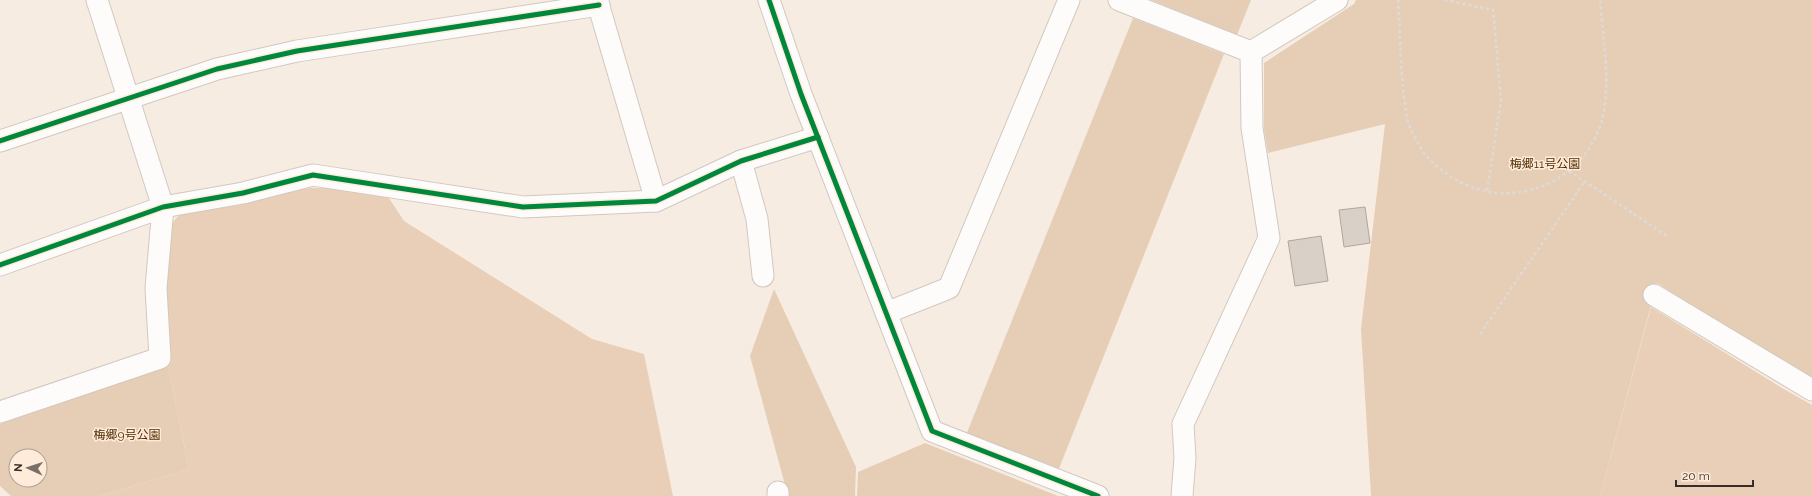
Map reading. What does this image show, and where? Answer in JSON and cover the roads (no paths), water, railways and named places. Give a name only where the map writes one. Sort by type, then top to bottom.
[{"type":"street","points":[[0,412],[160,358],[156,288],[163,207],[97,0]]},
{"type":"street","points":[[769,0],[801,94],[932,432],[1098,496]]},
{"type":"street","points":[[886,313],[949,288],[1069,0]]},
{"type":"street","points":[[1120,0],[1251,52]]},
{"type":"street","points":[[1251,52],[1337,0]]},
{"type":"street","points":[[0,141],[217,69],[297,51],[598,2],[656,201]]},
{"type":"street","points":[[1182,496],[1185,458],[1182,424],[1269,238],[1252,128],[1251,52]]},
{"type":"street","points":[[0,265],[163,207],[243,193],[313,175],[523,207],[656,201],[740,161],[818,136]]},
{"type":"street","points":[[740,161],[757,219],[763,276]]},
{"type":"street","points":[[1654,295],[1812,390]]},
{"type":"park label","name":"梅郷11号公園","points":[[1545,164]]},
{"type":"park label","name":"梅郷9号公園","points":[[127,435]]}]
